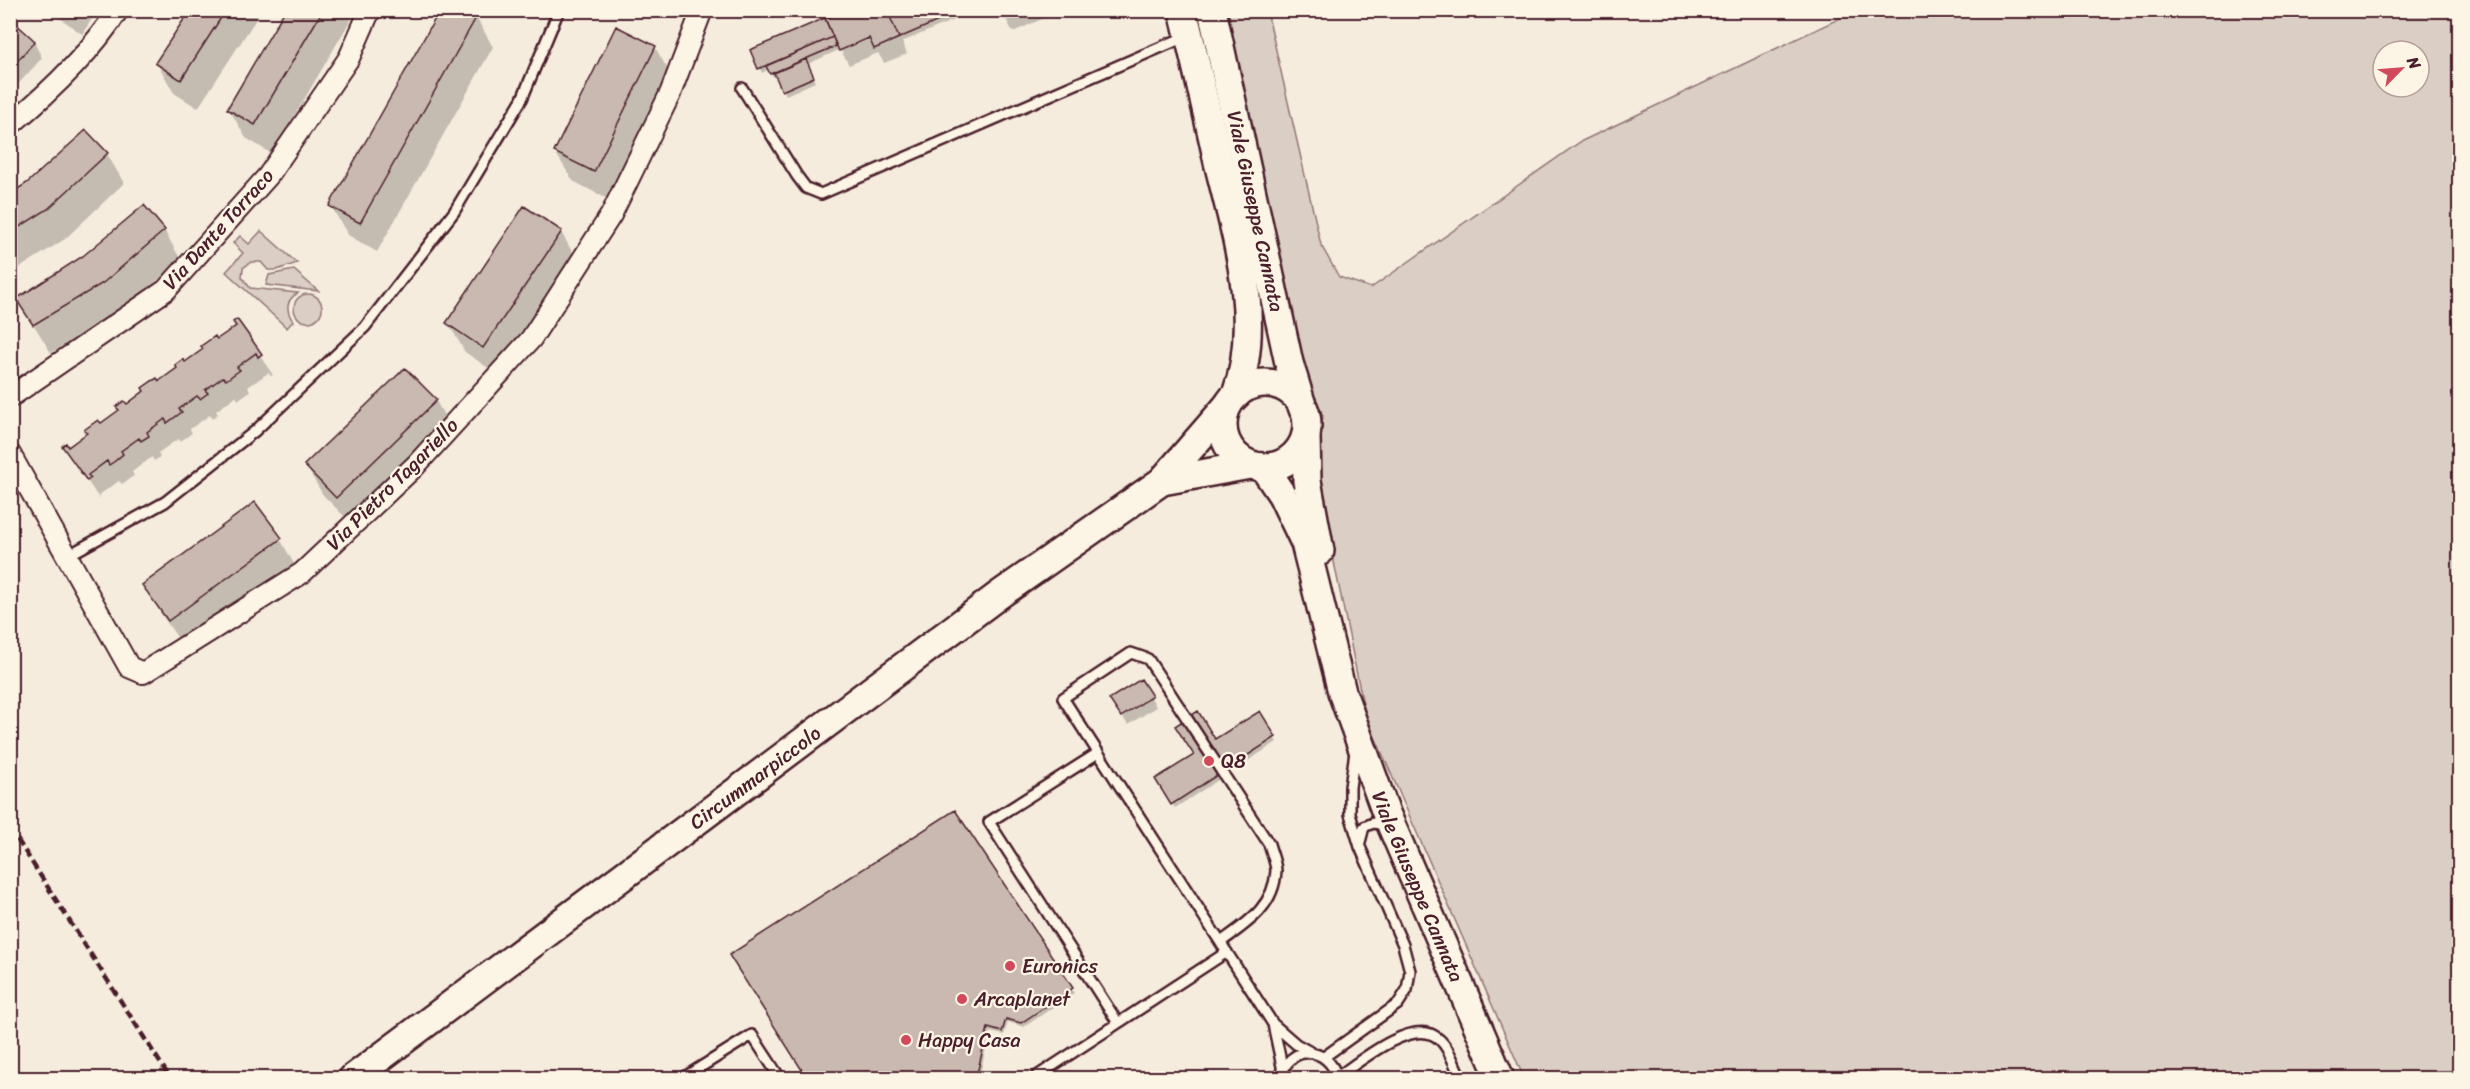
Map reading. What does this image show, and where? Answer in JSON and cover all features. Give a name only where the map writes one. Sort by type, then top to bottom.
[{"type":"street","points":[[10,125],[36,104],[103,34],[118,10]]},
{"type":"street","name":"Via Dante Torraco","points":[[10,397],[166,290],[268,176],[349,57],[370,10]]},
{"type":"street","name":"Via Pietro Tagariello","points":[[10,453],[129,667],[143,673],[302,573],[416,465],[531,339],[611,215],[670,94],[702,10]]},
{"type":"street","name":"Viale Giuseppe Cannata","points":[[1212,10],[1289,363],[1304,409]]},
{"type":"street","name":"Viale Giuseppe Cannata","points":[[1186,23],[1238,243],[1245,293],[1247,332],[1244,373],[1232,400]]},
{"type":"street","points":[[1274,384],[1286,389],[1304,409],[1307,422],[1306,436],[1300,449],[1278,466],[1257,466],[1238,458],[1228,447],[1223,420],[1232,400],[1247,387],[1274,384]]},
{"type":"street","name":"Circummarpiccolo","points":[[353,1078],[999,595],[1162,481],[1232,400]]},
{"type":"street","name":"Viale Giuseppe Cannata","points":[[1306,436],[1307,481],[1342,692]]},
{"type":"street","name":"Viale Giuseppe Cannata","points":[[1257,466],[1282,495],[1305,543],[1342,692],[1392,828],[1500,1078]]},
{"type":"street","name":"Circummarpiccolo","points":[[1162,481],[1257,466]]},
{"type":"lane","points":[[68,556],[165,502],[255,431],[365,327],[454,212],[522,99],[559,10]]},
{"type":"lane","points":[[742,88],[797,176],[806,188],[821,195],[1186,23]]},
{"type":"lane","points":[[1221,942],[1254,918],[1270,898],[1276,869],[1269,844],[1148,659],[1131,653],[1064,698],[1273,1024],[1296,1044],[1330,1062],[1337,1078],[1401,1036],[1419,1032],[1434,1035],[1444,1046],[1461,1078]]},
{"type":"lane","points":[[1324,1057],[1398,1004],[1407,990],[1410,971],[1403,945],[1360,847],[1350,813],[1350,787],[1358,735]]},
{"type":"lane","points":[[1098,753],[989,822],[1118,1023]]},
{"type":"lane","points":[[1360,847],[1364,827],[1373,823],[1382,823],[1392,828]]},
{"type":"lane","points":[[1034,1078],[1227,952]]},
{"type":"lane","points":[[1273,1024],[1282,1075]]},
{"type":"lane","points":[[683,1078],[752,1035],[780,1078]]},
{"type":"lane","points":[[1282,1075],[1294,1057],[1312,1053]]},
{"type":"shaded area","points":[[1219,11],[1267,11],[1321,245],[1339,277],[1371,288],[1580,142],[1855,11],[2459,11],[2459,1078],[1524,1078],[1365,714],[1315,469],[1323,416],[1296,352]]},
{"type":"shaded area","points":[[261,231],[297,263],[277,270],[268,270],[261,262],[251,262],[243,268],[242,277],[250,288],[298,293],[289,302],[288,310],[293,321],[287,328],[226,272],[243,253],[233,243],[240,236],[249,244]]},
{"type":"shaded area","points":[[294,270],[318,291],[266,285],[269,275]]},
{"type":"shaded area","points":[[308,294],[318,298],[322,308],[318,318],[308,322],[298,318],[294,308],[298,298]]},
{"type":"building","points":[[190,10],[226,10],[181,80],[155,63]]},
{"type":"building","points":[[285,10],[323,10],[255,125],[227,109]]},
{"type":"building","points":[[440,10],[468,10],[477,16],[360,223],[329,206]]},
{"type":"building","points":[[845,10],[887,10],[899,38],[874,49],[869,38],[839,51],[825,19]]},
{"type":"building","points":[[887,10],[921,10],[924,17],[940,10],[964,10],[899,38]]},
{"type":"building","points":[[825,18],[833,37],[758,69],[750,50]]},
{"type":"building","points":[[13,21],[35,41],[10,69],[10,24]]},
{"type":"building","points":[[616,26],[656,46],[594,172],[554,152]]},
{"type":"building","points":[[833,37],[836,46],[770,74],[766,66]]},
{"type":"building","points":[[806,59],[814,77],[782,91],[774,73]]},
{"type":"building","points":[[86,130],[108,153],[48,209],[10,233],[10,194],[27,183]]},
{"type":"building","points":[[144,205],[165,230],[103,283],[33,325],[16,299],[83,256]]},
{"type":"building","points":[[524,206],[562,231],[483,348],[446,323]]},
{"type":"building","points":[[237,319],[262,354],[258,357],[256,353],[237,367],[240,370],[226,380],[223,377],[205,390],[208,393],[200,399],[197,396],[179,409],[182,412],[167,423],[165,419],[147,432],[149,436],[141,441],[139,438],[121,451],[123,454],[115,461],[109,465],[107,461],[88,475],[91,478],[87,481],[62,446],[66,443],[68,447],[87,433],[84,430],[98,420],[101,423],[119,410],[116,407],[124,401],[127,404],[144,391],[142,388],[157,378],[159,381],[177,368],[175,365],[183,359],[185,362],[203,349],[201,346],[215,336],[217,339],[236,326],[233,322]]},
{"type":"building","points":[[405,368],[437,400],[336,498],[304,465]]},
{"type":"building","points":[[255,502],[282,538],[168,621],[142,585]]},
{"type":"building","points":[[1141,679],[1152,696],[1121,717],[1109,699]]},
{"type":"building","points":[[1198,711],[1215,739],[1260,711],[1276,737],[1171,805],[1155,779],[1194,755],[1175,726]]},
{"type":"building","points":[[955,810],[1073,988],[1021,1023],[1006,1019],[1002,1032],[988,1028],[976,1078],[807,1078],[729,955]]},
{"type":"railway","points":[[10,828],[170,1078]]},
{"type":"place","name":"Q8","points":[[1209,761]]},
{"type":"place","name":"Euronics","points":[[1010,966]]},
{"type":"place","name":"Arcaplanet","points":[[962,999]]},
{"type":"place","name":"Happy Casa","points":[[906,1040]]}]
